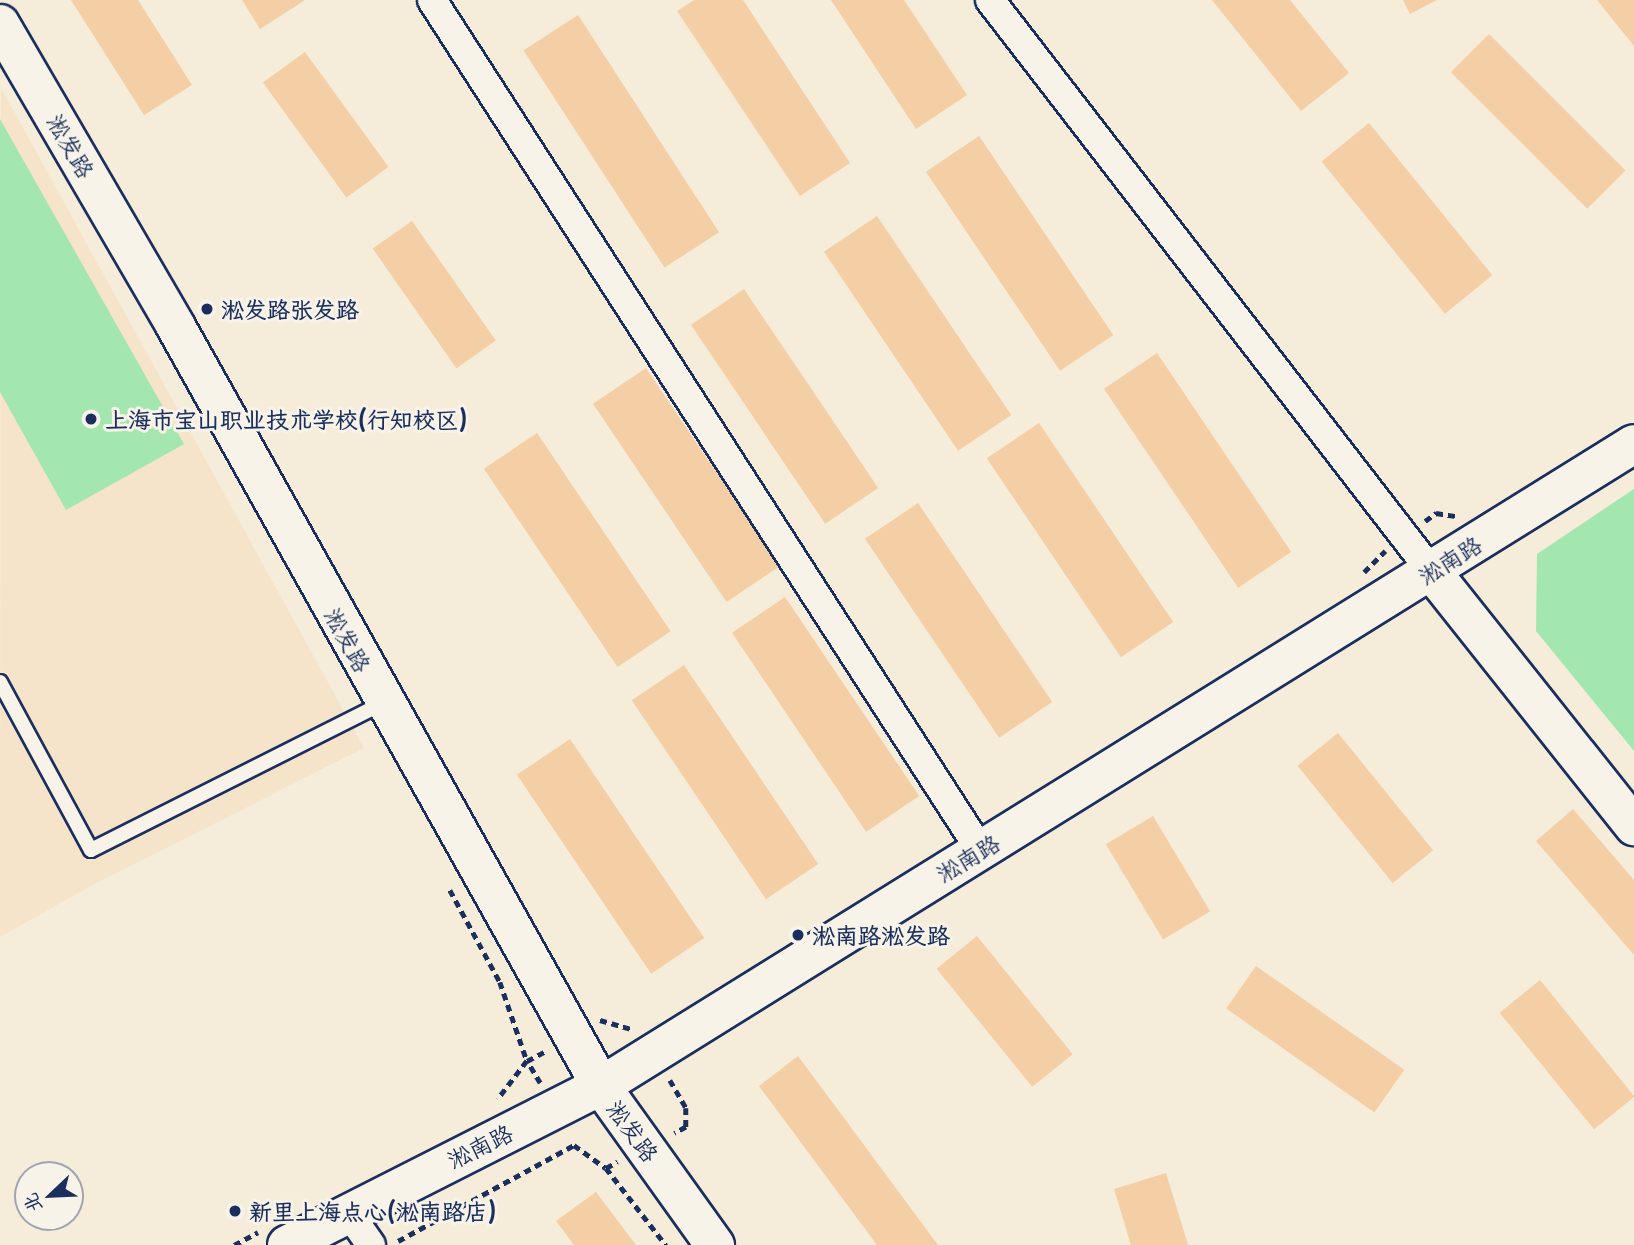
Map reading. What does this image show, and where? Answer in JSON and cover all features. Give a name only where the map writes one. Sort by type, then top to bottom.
[{"type":"street","points":[[432,0],[981,851]]},
{"type":"street","points":[[990,0],[1432,572],[1634,827]]},
{"type":"street","name":"淞发路","points":[[0,24],[175,326],[383,703],[601,1086],[715,1245]]},
{"type":"street","name":"淞南路","points":[[279,1235],[348,1212],[601,1086],[1634,444]]},
{"type":"street","points":[[348,1212],[371,1245]]},
{"type":"lane","points":[[0,682],[91,850],[383,703]]},
{"type":"path","points":[[447,885],[500,982],[527,1061],[496,1102]]},
{"type":"path","points":[[391,1245],[574,1145],[606,1168],[666,1245]]},
{"type":"path","points":[[234,1245],[279,1235]]},
{"type":"shaded area","name":"上海市宝山职业技术学校(行知校区)","points":[[1,88],[364,748],[98,882],[0,937]]},
{"type":"green space","points":[[0,119],[184,444],[66,510],[0,392]]},
{"type":"green space","points":[[1634,489],[1634,751],[1536,631],[1537,554]]},
{"type":"building","points":[[71,0],[138,0],[192,85],[144,115]]},
{"type":"building","points":[[242,0],[305,0],[260,29]]},
{"type":"building","points":[[694,0],[743,0],[850,163],[800,196],[677,11]]},
{"type":"building","points":[[831,0],[904,0],[967,95],[916,129]]},
{"type":"building","points":[[1212,0],[1290,0],[1349,73],[1301,111]]},
{"type":"building","points":[[1403,0],[1437,0],[1410,14]]},
{"type":"building","points":[[1597,0],[1634,0],[1634,46]]},
{"type":"building","points":[[578,15],[719,232],[665,268],[523,50]]},
{"type":"building","points":[[1489,34],[1625,170],[1587,209],[1451,72]]},
{"type":"building","points":[[305,52],[388,167],[346,197],[263,83]]},
{"type":"building","points":[[1369,123],[1492,275],[1445,314],[1322,161]]},
{"type":"building","points":[[979,136],[1113,335],[1060,371],[926,172]]},
{"type":"building","points":[[877,216],[1011,415],[958,451],[824,252]]},
{"type":"building","points":[[412,221],[496,341],[456,368],[373,249]]},
{"type":"building","points":[[744,289],[878,488],[825,524],[691,325]]},
{"type":"building","points":[[1157,353],[1291,552],[1238,588],[1104,389]]},
{"type":"building","points":[[646,368],[780,566],[727,602],[593,404]]},
{"type":"building","points":[[1039,423],[1173,622],[1121,657],[987,458]]},
{"type":"building","points":[[537,433],[671,631],[618,667],[484,469]]},
{"type":"building","points":[[918,503],[1052,702],[999,738],[865,539]]},
{"type":"building","points":[[785,597],[919,796],[866,832],[732,633]]},
{"type":"building","points":[[684,665],[818,864],[766,899],[632,700]]},
{"type":"building","points":[[1338,733],[1433,850],[1393,883],[1298,766]]},
{"type":"building","points":[[570,739],[704,938],[651,974],[517,775]]},
{"type":"building","points":[[1573,809],[1634,880],[1634,955],[1536,841]]},
{"type":"building","points":[[1153,816],[1210,911],[1163,939],[1106,844]]},
{"type":"building","points":[[977,936],[1073,1054],[1032,1087],[937,969]]},
{"type":"building","points":[[1256,966],[1404,1070],[1374,1112],[1226,1009]]},
{"type":"building","points":[[1540,980],[1634,1096],[1594,1129],[1500,1013]]},
{"type":"building","points":[[798,1056],[938,1245],[877,1245],[759,1086]]},
{"type":"building","points":[[1166,1173],[1188,1245],[1131,1245],[1114,1189]]},
{"type":"building","points":[[596,1192],[636,1245],[574,1245],[556,1221]]},
{"type":"place","name":"淞发路张发路","points":[[207,309]]},
{"type":"place","name":"上海市宝山职业技术学校(行知校区)","points":[[91,419]]},
{"type":"place","name":"淞南路淞发路","points":[[798,935]]},
{"type":"place","name":"新里上海点心(淞南路店)","points":[[235,1211]]}]
